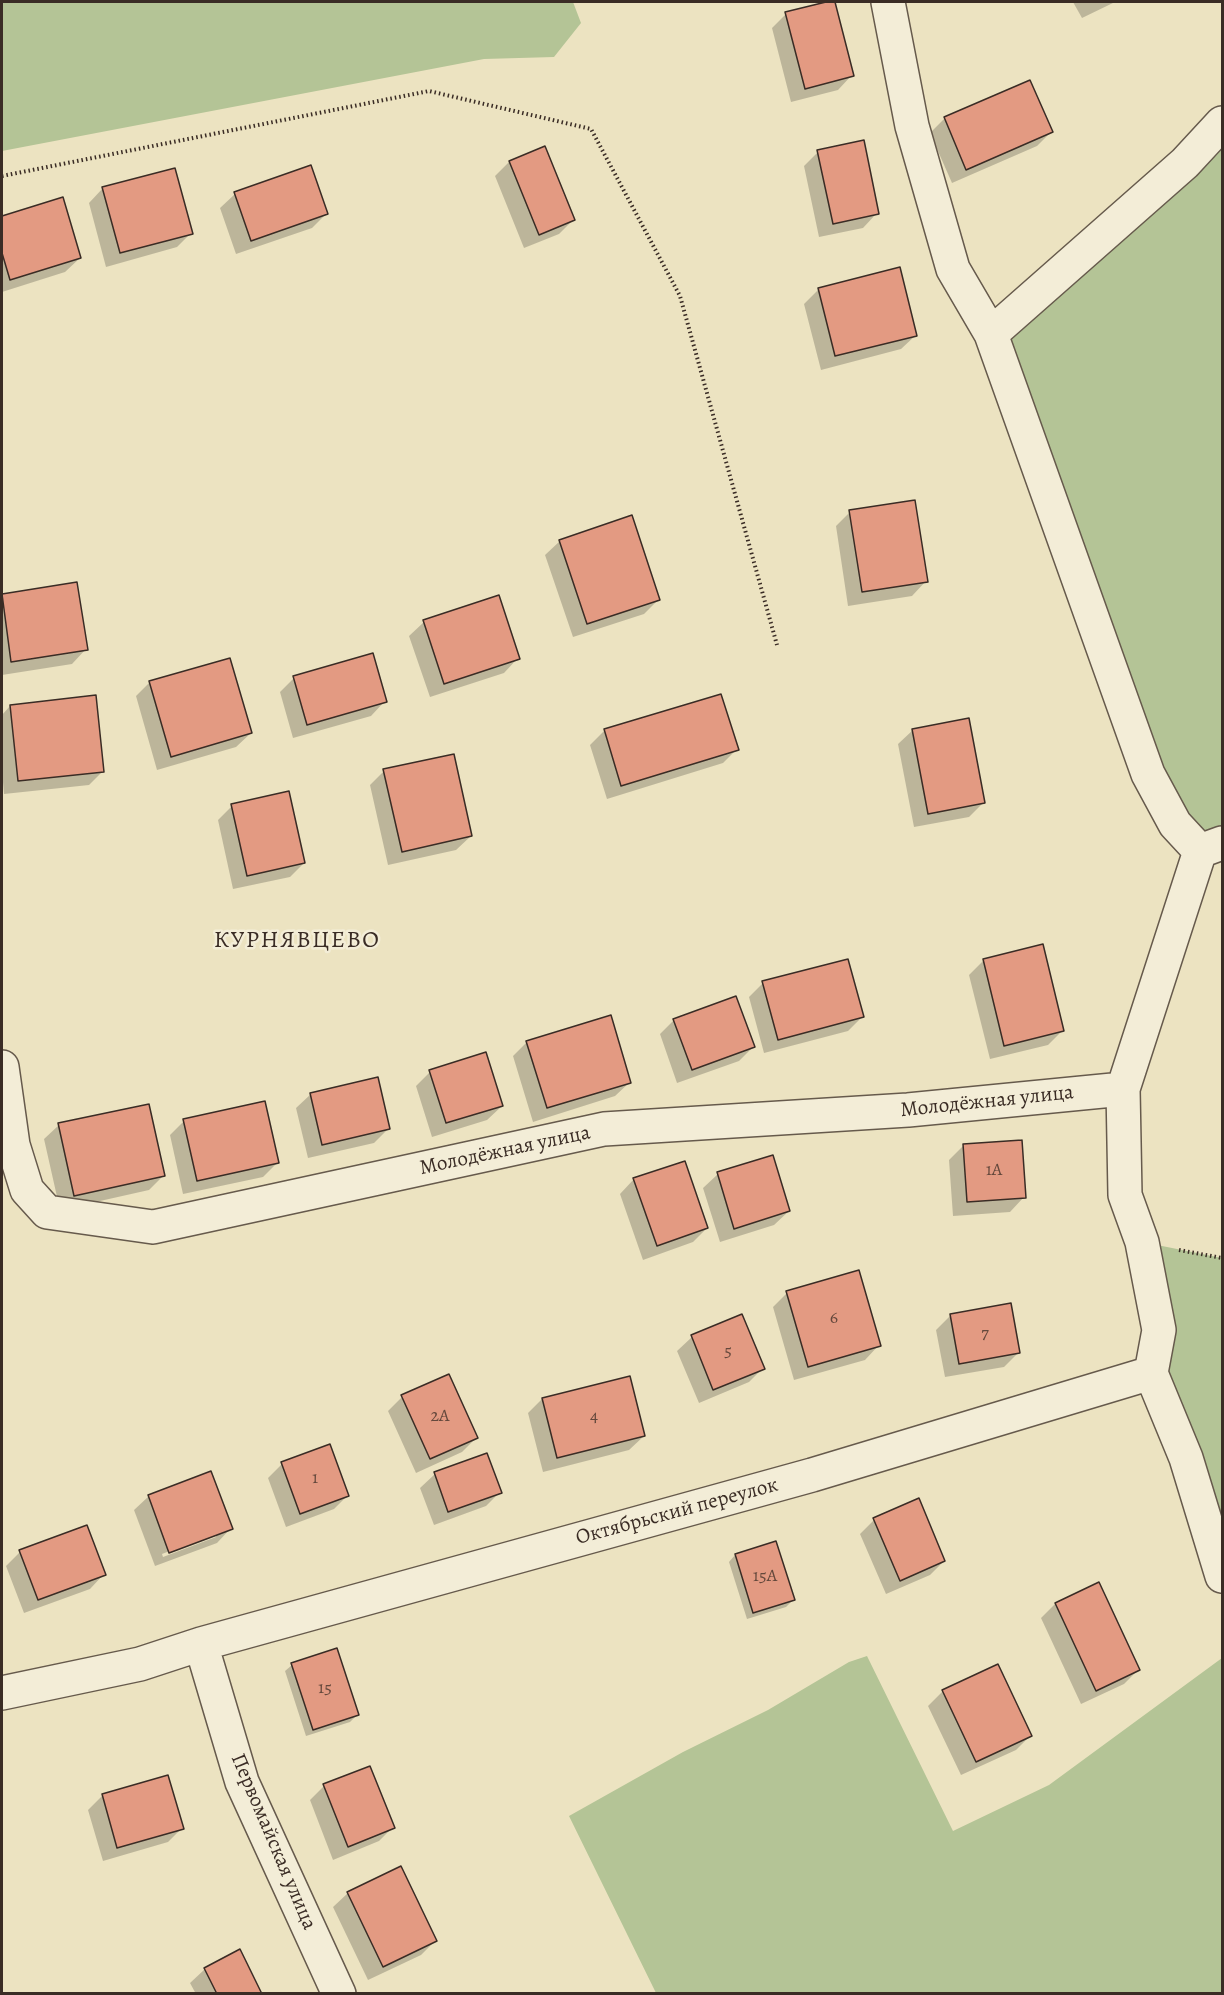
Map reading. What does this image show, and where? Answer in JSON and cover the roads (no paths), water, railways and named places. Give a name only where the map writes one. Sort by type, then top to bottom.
[{"type":"street","points":[[888,2],[912,126],[953,269],[991,334],[1148,774],[1175,824],[1211,847],[1123,1089],[1125,1195],[1142,1242],[1159,1330],[1151,1373],[1186,1458],[1222,1576]]},
{"type":"street","points":[[991,334],[1185,163],[1222,123]]},
{"type":"street","name":"Молодёжная улица","points":[[2,1067],[13,1145],[27,1190],[47,1212],[153,1227],[604,1129],[908,1110],[1123,1089]]},
{"type":"street","name":"Октябрьский переулок","points":[[201,1644],[812,1475],[1151,1373]]},
{"type":"street","points":[[2,1693],[140,1664],[201,1644]]},
{"type":"street","name":"Первомайская улица","points":[[201,1644],[242,1782],[339,1994]]},
{"type":"district","name":"КУРНЯВЦЕВО","points":[[297,941]]}]
